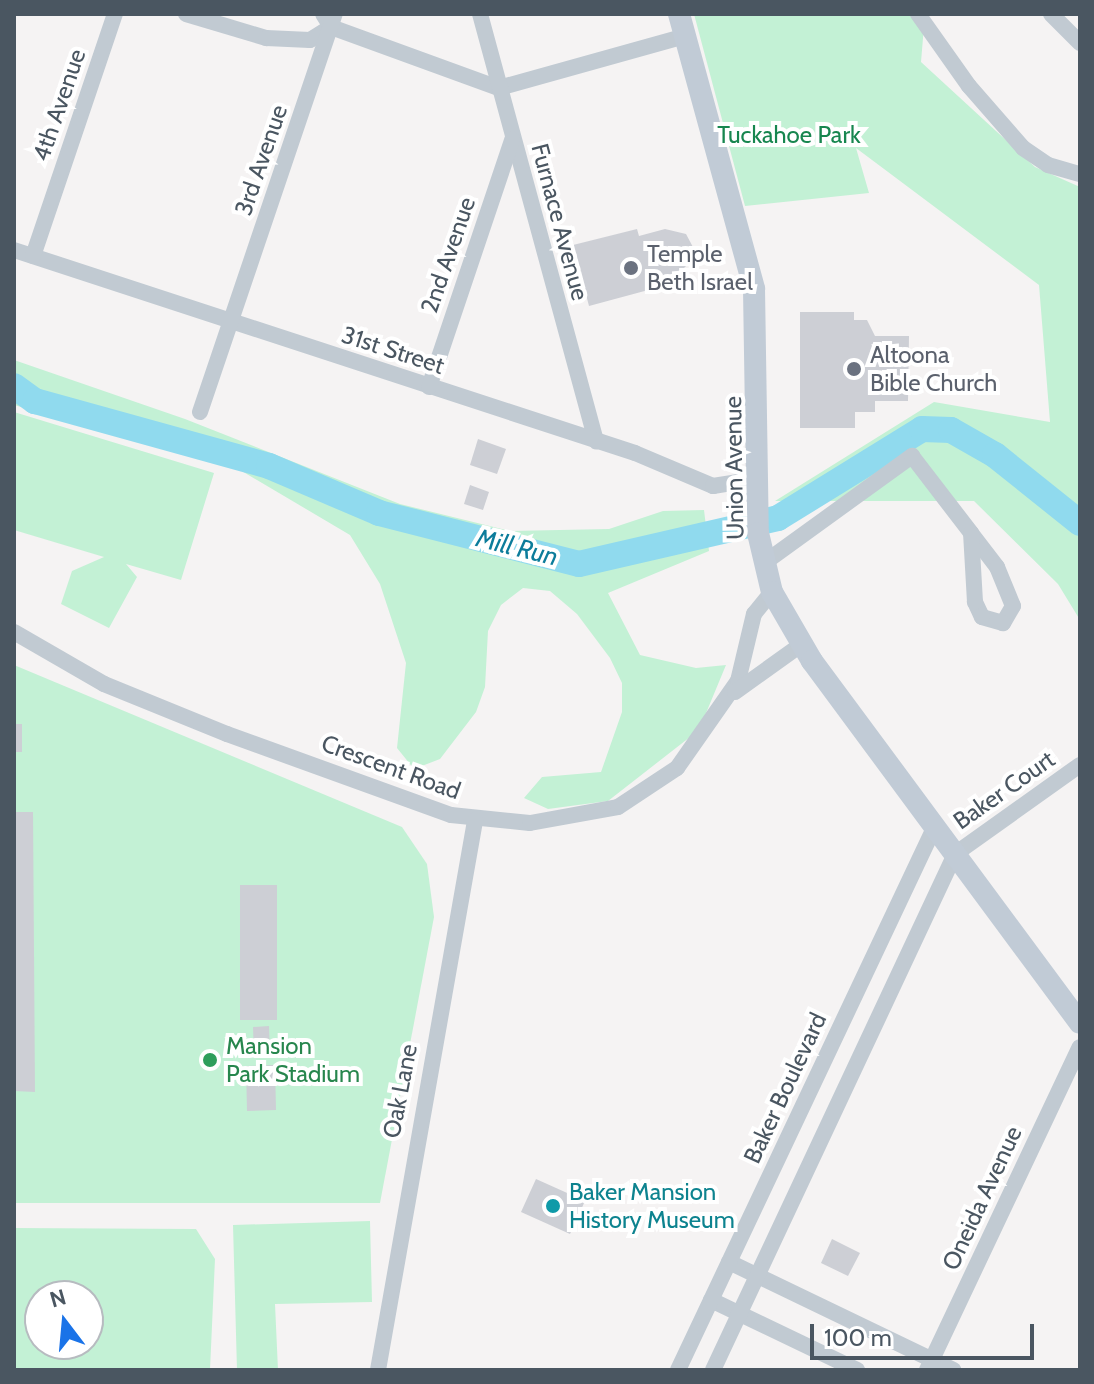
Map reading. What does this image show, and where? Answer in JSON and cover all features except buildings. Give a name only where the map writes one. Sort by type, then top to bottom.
[{"type":"main road","name":"Union Avenue","points":[[682,25],[754,289],[757,523],[772,592],[802,644],[1080,1023]]},
{"type":"street","name":"4th Avenue","points":[[33,256],[115,14]]},
{"type":"street","points":[[186,14],[266,38],[310,40],[330,18],[499,88],[682,25]]},
{"type":"street","name":"Furnace Avenue","points":[[480,14],[596,442]]},
{"type":"street","points":[[918,14],[997,121],[1023,148],[1073,171],[1080,157]]},
{"type":"street","points":[[1051,14],[1080,43]]},
{"type":"street","name":"3rd Avenue","points":[[200,412],[330,18]]},
{"type":"street","name":"2nd Avenue","points":[[429,387],[512,138]]},
{"type":"street","name":"31st Street","points":[[14,250],[596,442],[713,486],[757,479]]},
{"type":"street","points":[[764,563],[912,456],[971,533],[1006,587],[1013,606],[1003,623],[982,617],[975,602],[971,533]]},
{"type":"street","name":"Crescent Road","points":[[14,632],[139,699],[475,821],[562,820],[639,797],[677,768],[729,696],[746,665],[754,614],[772,592]]},
{"type":"street","name":"Crescent Road","points":[[729,696],[802,644]]},
{"type":"street","name":"Baker Court","points":[[955,854],[1080,765]]},
{"type":"street","name":"Oak Lane","points":[[378,1370],[475,821]]},
{"type":"street","name":"Baker Boulevard","points":[[678,1370],[935,826]]},
{"type":"street","points":[[713,1370],[955,854]]},
{"type":"street","name":"Oneida Avenue","points":[[929,1365],[1080,1047]]},
{"type":"street","points":[[729,1262],[929,1365],[953,1370]]},
{"type":"street","points":[[711,1300],[857,1370]]},
{"type":"green space","name":"Tuckahoe Park","points":[[694,14],[925,14],[921,62],[1035,167],[1080,187],[1080,620],[1058,584],[974,501],[775,501],[934,402],[1050,422],[1039,285],[856,148],[869,193],[745,206]]},
{"type":"green space","points":[[14,360],[185,419],[400,504],[510,531],[609,529],[663,511],[704,510],[709,551],[608,593],[640,655],[696,668],[726,665],[699,730],[608,801],[548,809],[524,798],[542,777],[601,772],[622,712],[622,683],[610,658],[577,614],[550,591],[523,588],[501,605],[488,631],[485,687],[476,712],[440,759],[414,769],[397,748],[406,663],[380,584],[350,535],[235,467],[14,405]]},
{"type":"green space","points":[[14,412],[214,473],[181,580],[126,564],[137,577],[109,628],[61,604],[72,571],[104,557],[14,530]]},
{"type":"green space","name":"Mansion Park Stadium","points":[[14,665],[402,827],[427,864],[434,917],[380,1203],[14,1203]]},
{"type":"green space","points":[[370,1221],[372,1302],[275,1304],[278,1370],[237,1370],[233,1225]]},
{"type":"green space","points":[[14,1228],[196,1229],[215,1259],[210,1370],[14,1370]]},
{"type":"waterway","name":"Mill Run","points":[[14,386],[35,401],[269,466],[379,513],[579,564],[778,518],[922,429],[951,430],[995,455],[1080,523]]},
{"type":"place","name":"Temple Beth Israel","points":[[631,268]]},
{"type":"place","name":"Altoona Bible Church","points":[[854,369]]},
{"type":"place","name":"Mansion Park Stadium","points":[[210,1060]]},
{"type":"place","name":"Baker Mansion History Museum","points":[[553,1206]]}]
